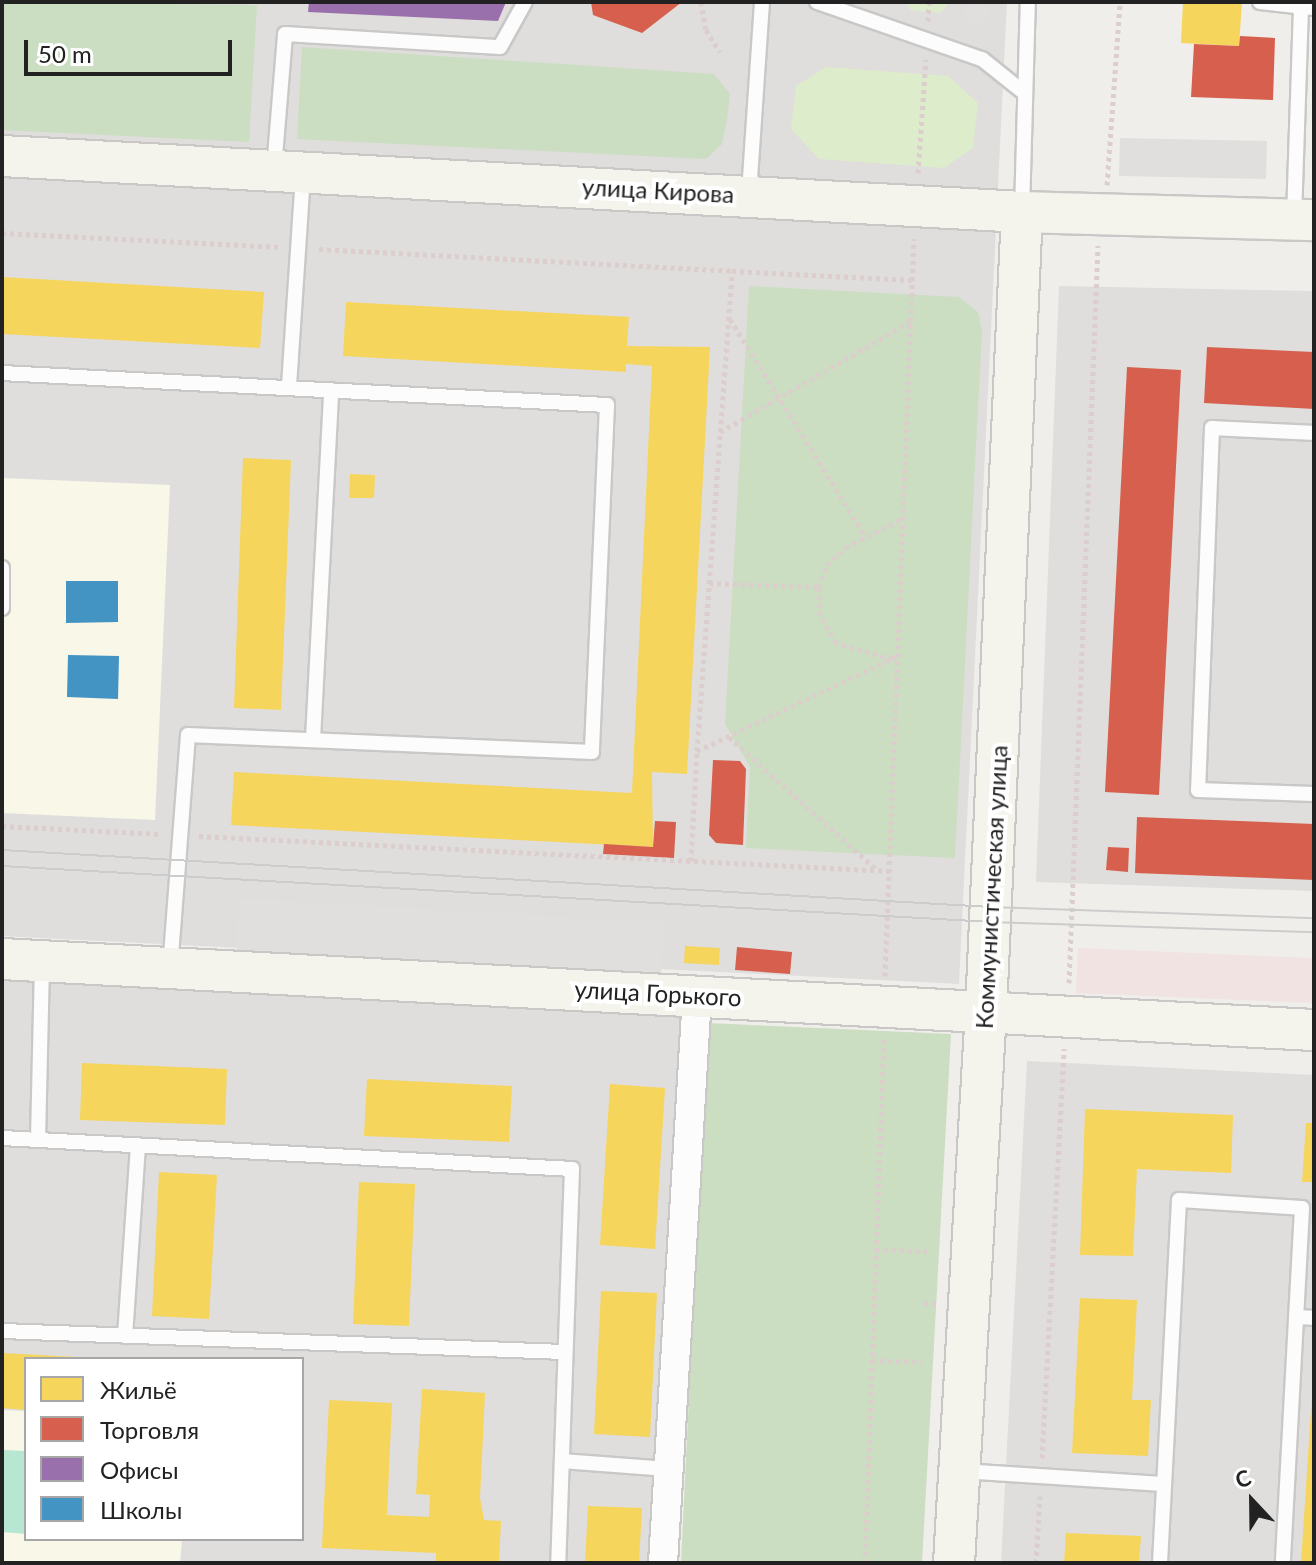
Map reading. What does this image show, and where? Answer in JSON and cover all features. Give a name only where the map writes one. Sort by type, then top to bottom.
[{"type":"street","name":"улица Кирова","points":[[2,156],[1022,212],[1304,219]]},
{"type":"street","name":"Коммунистическая улица","points":[[954,1563],[986,1010],[1022,212]]},
{"type":"street","name":"улица Горького","points":[[2,959],[1314,1030]]},
{"type":"street","points":[[663,1563],[697,995]]},
{"type":"lane","points":[[289,386],[298,248],[289,171],[285,34],[500,47],[525,2]]},
{"type":"lane","points":[[749,195],[762,2]]},
{"type":"lane","points":[[1022,212],[1022,91],[1028,2]]},
{"type":"lane","points":[[1260,2],[1308,8],[1304,219]]},
{"type":"lane","points":[[827,4],[982,59],[1022,91]]},
{"type":"lane","points":[[2,373],[607,405],[592,752],[188,735],[170,968]]},
{"type":"lane","points":[[313,739],[331,390]]},
{"type":"lane","points":[[1314,433],[1212,428],[1198,790],[1314,794]]},
{"type":"lane","points":[[2,568],[2,608]]},
{"type":"lane","points":[[38,1140],[42,961]]},
{"type":"lane","points":[[2,1138],[572,1169],[558,1563]]},
{"type":"lane","points":[[125,1336],[138,1145]]},
{"type":"lane","points":[[1160,1563],[1179,1200],[1302,1208],[1283,1563]]},
{"type":"lane","points":[[1296,1317],[1314,1318]]},
{"type":"lane","points":[[2,1331],[565,1352]]},
{"type":"lane","points":[[562,1461],[668,1469]]},
{"type":"lane","points":[[960,1471],[1164,1484]]},
{"type":"path","points":[[701,2],[706,30],[720,52]]},
{"type":"path","points":[[865,1563],[910,322],[929,2]]},
{"type":"path","points":[[1036,1563],[1066,1015],[1102,214],[1109,176],[1120,2]]},
{"type":"path","points":[[2,233],[912,280]]},
{"type":"path","points":[[691,861],[732,271]]},
{"type":"path","points":[[728,317],[865,536]]},
{"type":"path","points":[[719,433],[910,322]]},
{"type":"path","points":[[893,659],[836,643],[820,615],[819,587],[827,565],[865,536],[904,518]]},
{"type":"path","points":[[709,583],[819,587]]},
{"type":"path","points":[[697,751],[900,655]]},
{"type":"path","points":[[729,737],[878,871]]},
{"type":"path","points":[[2,826],[889,871]]},
{"type":"path","points":[[876,1250],[927,1251]]},
{"type":"path","points":[[872,1360],[921,1362]]},
{"type":"shaded area","points":[[977,-1],[986,3],[990,12],[986,21],[977,25],[968,21],[964,12],[968,3]]},
{"type":"shaded area","points":[[2,2],[1007,2],[959,984],[2,936]]},
{"type":"shaded area","points":[[1120,138],[1267,141],[1266,179],[1119,176]]},
{"type":"shaded area","points":[[1059,286],[1314,291],[1314,891],[1036,882]]},
{"type":"shaded area","points":[[2,478],[170,485],[155,820],[2,813]]},
{"type":"shaded area","points":[[239,898],[664,923],[661,979],[236,954]]},
{"type":"shaded area","points":[[1078,948],[1314,958],[1314,1003],[1076,993]]},
{"type":"shaded area","points":[[2,972],[683,1009],[678,1563],[2,1563]]},
{"type":"shaded area","points":[[1027,1061],[1314,1075],[1314,1563],[1001,1563]]},
{"type":"shaded area","points":[[2,1410],[24,1411],[24,1541],[182,1541],[180,1563],[2,1563]]},
{"type":"green space","points":[[2,2],[257,5],[249,142],[2,130]]},
{"type":"green space","points":[[906,2],[950,2],[940,13],[911,10]]},
{"type":"green space","points":[[302,47],[714,74],[730,94],[727,120],[722,144],[706,159],[297,139]]},
{"type":"green space","points":[[826,67],[948,76],[978,103],[973,148],[944,168],[819,159],[791,129],[796,86]]},
{"type":"green space","points":[[749,286],[959,297],[978,312],[982,330],[955,858],[746,848],[750,767],[725,724]]},
{"type":"green space","points":[[707,1023],[951,1034],[922,1563],[681,1563]]},
{"type":"green space","points":[[2,1450],[24,1451],[24,1534],[2,1532]]},
{"type":"building: Жильё","points":[[1183,2],[1242,2],[1239,46],[1181,43]]},
{"type":"building: Жильё","points":[[2,277],[264,292],[260,348],[2,334]]},
{"type":"building: Жильё","points":[[346,302],[629,317],[627,346],[710,347],[687,774],[652,772],[653,847],[231,825],[234,772],[632,793],[652,366],[626,364],[626,372],[343,356]]},
{"type":"building: Жильё","points":[[243,458],[291,460],[281,710],[234,708]]},
{"type":"building: Жильё","points":[[350,474],[375,475],[374,498],[349,498]]},
{"type":"building: Жильё","points":[[685,946],[720,948],[719,965],[684,963]]},
{"type":"building: Жильё","points":[[82,1063],[227,1069],[225,1125],[80,1120]]},
{"type":"building: Жильё","points":[[367,1079],[512,1086],[509,1142],[364,1136]]},
{"type":"building: Жильё","points":[[610,1084],[665,1088],[655,1249],[600,1245]]},
{"type":"building: Жильё","points":[[1085,1109],[1233,1115],[1231,1173],[1137,1169],[1133,1256],[1080,1255]]},
{"type":"building: Жильё","points":[[1306,1123],[1314,1123],[1314,1182],[1302,1182]]},
{"type":"building: Жильё","points":[[159,1172],[217,1175],[209,1319],[152,1316]]},
{"type":"building: Жильё","points":[[359,1182],[415,1184],[409,1326],[353,1324]]},
{"type":"building: Жильё","points":[[601,1291],[657,1293],[650,1437],[594,1434]]},
{"type":"building: Жильё","points":[[1080,1298],[1137,1300],[1132,1400],[1151,1400],[1148,1456],[1072,1453]]},
{"type":"building: Жильё","points":[[2,1353],[78,1357],[24,1357],[24,1410],[2,1408]]},
{"type":"building: Жильё","points":[[422,1389],[485,1393],[480,1498],[484,1520],[501,1521],[499,1563],[436,1563],[436,1553],[322,1548],[329,1400],[392,1403],[387,1515],[429,1517],[430,1495],[416,1494]]},
{"type":"building: Жильё","points":[[1312,1395],[1314,1563],[1301,1563]]},
{"type":"building: Жильё","points":[[588,1506],[642,1508],[639,1563],[585,1563]]},
{"type":"building: Жильё","points":[[1066,1533],[1141,1536],[1139,1563],[1064,1563]]},
{"type":"building: Торговля","points":[[591,2],[682,2],[642,33],[593,15]]},
{"type":"building: Торговля","points":[[1240,36],[1275,38],[1273,100],[1191,97],[1194,44],[1239,46]]},
{"type":"building: Торговля","points":[[1207,347],[1314,352],[1314,409],[1204,403]]},
{"type":"building: Торговля","points":[[1127,367],[1181,370],[1159,795],[1105,792]]},
{"type":"building: Торговля","points":[[713,760],[740,761],[746,769],[743,845],[716,843],[709,835]]},
{"type":"building: Торговля","points":[[1137,817],[1314,824],[1314,880],[1135,873]]},
{"type":"building: Торговля","points":[[655,821],[676,822],[674,858],[603,854],[604,844],[653,847]]},
{"type":"building: Торговля","points":[[1108,847],[1129,848],[1128,872],[1106,870]]},
{"type":"building: Торговля","points":[[737,947],[792,952],[790,974],[735,970]]},
{"type":"building: Офисы","points":[[309,2],[506,2],[498,21],[308,12]]},
{"type":"building: Школы","points":[[66,581],[118,581],[118,622],[66,623]]},
{"type":"building: Школы","points":[[68,655],[119,656],[118,699],[67,697]]},
{"type":"tram line","points":[[2,850],[991,907],[1314,918]]},
{"type":"tram line","points":[[2,866],[990,922],[1314,932]]}]
